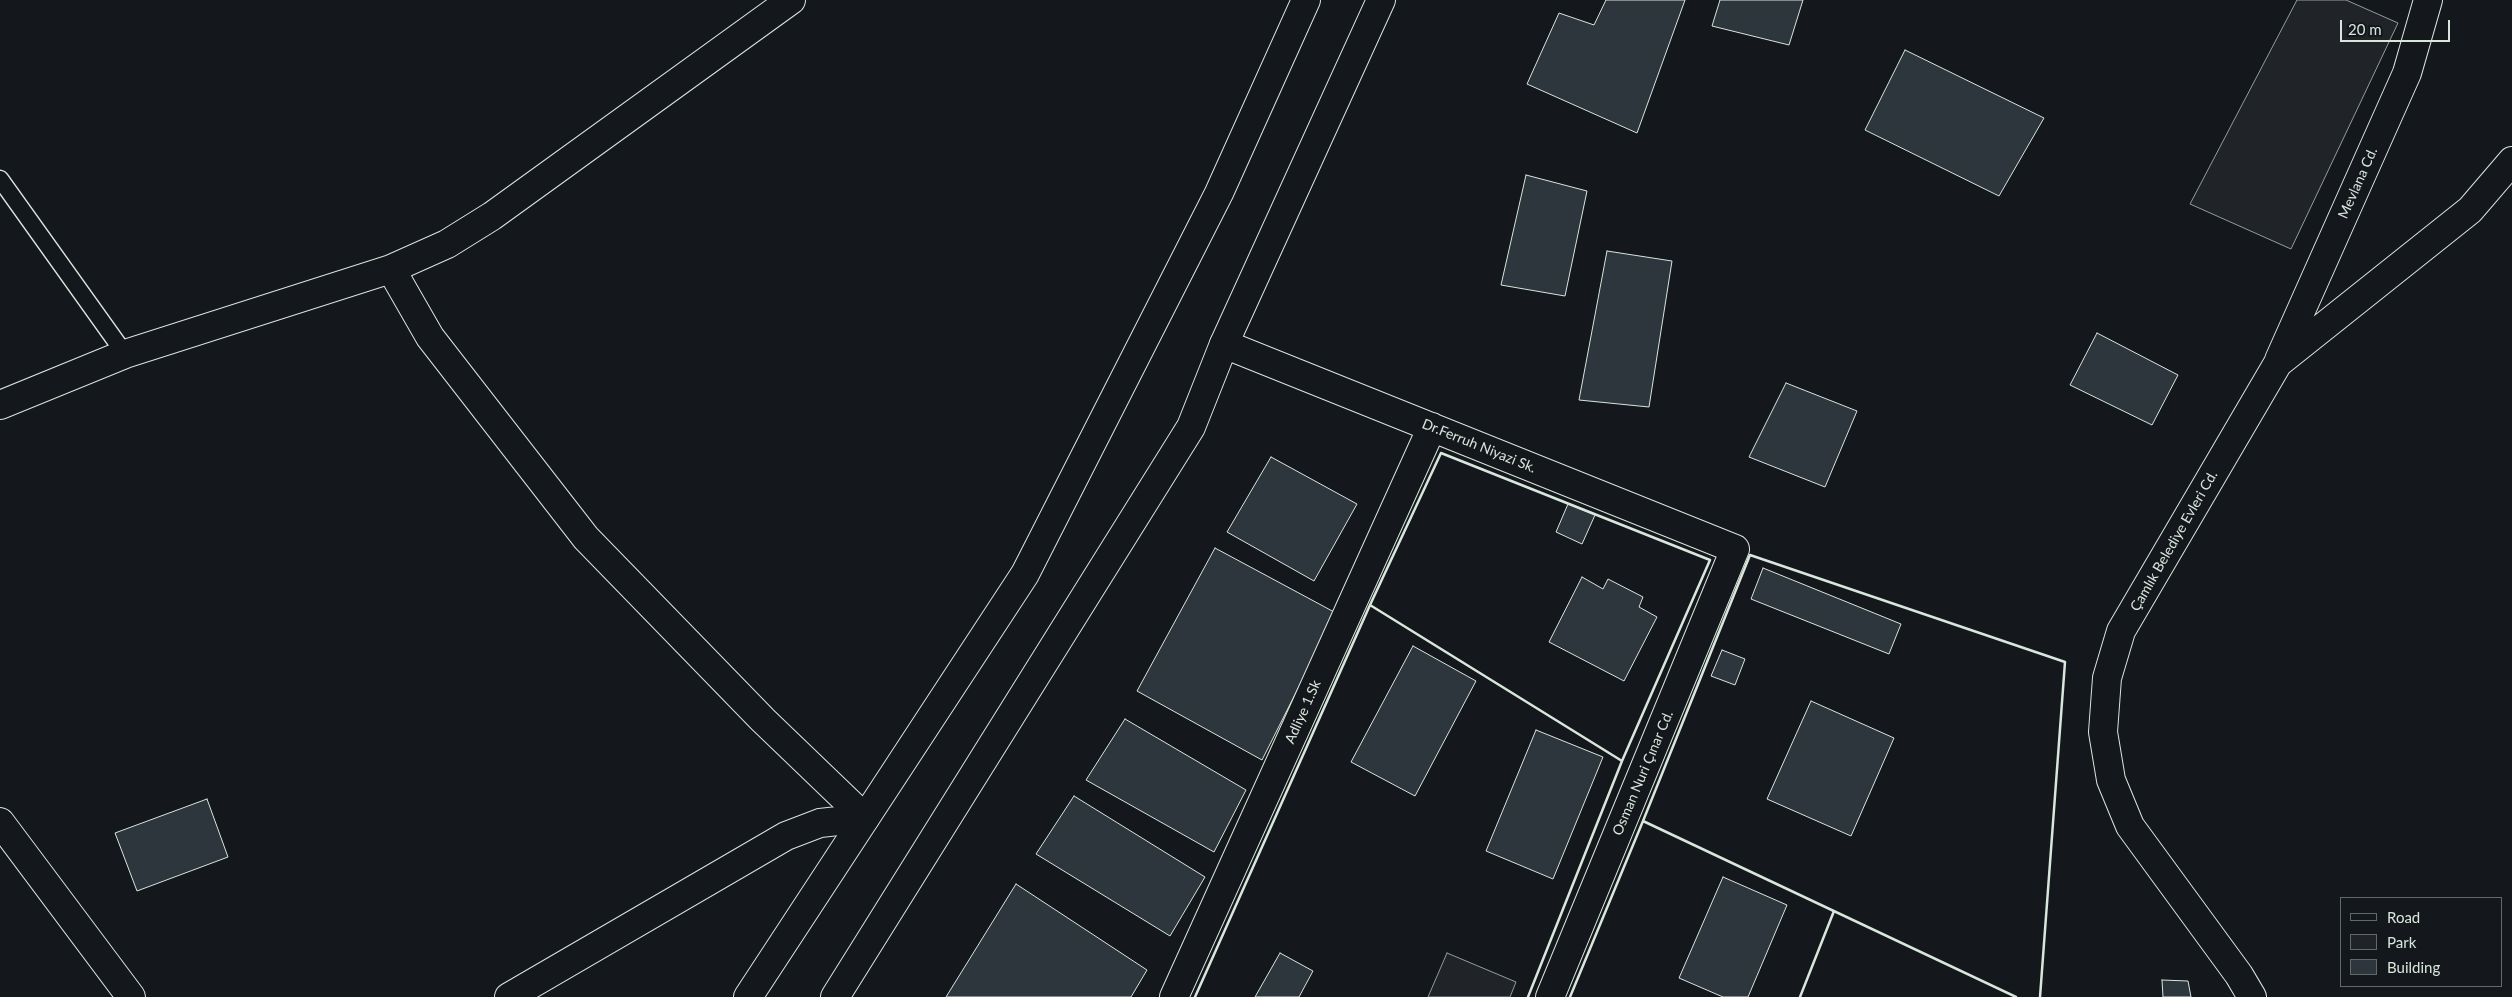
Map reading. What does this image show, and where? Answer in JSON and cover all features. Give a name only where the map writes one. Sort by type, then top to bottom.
[{"type":"street","points":[[0,405],[125,354],[391,269],[447,244],[492,216],[791,0]]},
{"type":"street","points":[[748,997],[1025,574],[1220,192],[1306,0]]},
{"type":"street","points":[[835,997],[1191,427],[1224,344],[1380,0]]},
{"type":"street","name":"Mevlana Cd.","points":[[2278,364],[2407,73],[2428,0]]},
{"type":"street","name":"Çamlık Belediye Evleri Cd.","points":[[2252,997],[2239,974],[2156,864],[2130,826],[2111,780],[2103,732],[2107,678],[2121,631],[2278,364],[2470,210],[2512,161]]},
{"type":"street","points":[[391,269],[430,337],[586,538],[763,720],[865,818]]},
{"type":"street","name":"Dr.Ferruh Niyazi Sk.","points":[[1224,344],[1735,549]]},
{"type":"street","name":"Adliye 1.Sk","points":[[1174,997],[1432,427]]},
{"type":"street","name":"Osman Nuri Çınar Cd.","points":[[1550,997],[1735,549]]},
{"type":"street","points":[[509,997],[786,836],[820,823],[865,818]]},
{"type":"street","points":[[0,822],[131,997]]},
{"type":"lane","points":[[0,179],[125,354]]},
{"type":"green space","points":[[2297,0],[2346,0],[2398,23],[2291,249],[2190,204]]},
{"type":"green space","points":[[1447,953],[1516,982],[1510,997],[1428,997]]},
{"type":"building","points":[[1606,0],[1685,0],[1637,133],[1527,84],[1559,13],[1594,25]]},
{"type":"building","points":[[1720,0],[1803,0],[1789,45],[1712,26]]},
{"type":"building","points":[[1905,50],[2044,118],[1999,196],[1865,130]]},
{"type":"building","points":[[1526,175],[1587,191],[1565,296],[1501,285]]},
{"type":"building","points":[[1607,251],[1672,261],[1649,407],[1579,400]]},
{"type":"building","points":[[2097,333],[2178,375],[2152,425],[2070,385]]},
{"type":"building","points":[[1786,383],[1857,411],[1825,487],[1749,457]]},
{"type":"building","points":[[1271,457],[1357,504],[1314,581],[1227,532]]},
{"type":"building","points":[[1568,504],[1595,515],[1582,544],[1556,532]]},
{"type":"building","points":[[1215,548],[1336,613],[1262,760],[1137,691]]},
{"type":"building","points":[[1763,568],[1901,624],[1889,654],[1751,599]]},
{"type":"building","points":[[1582,577],[1603,589],[1608,579],[1643,597],[1639,607],[1657,617],[1624,681],[1549,642]]},
{"type":"building","points":[[1413,646],[1476,681],[1415,796],[1351,762]]},
{"type":"building","points":[[1722,650],[1745,659],[1735,685],[1711,676]]},
{"type":"building","points":[[1811,701],[1894,738],[1851,836],[1767,799]]},
{"type":"building","points":[[1125,719],[1246,790],[1214,852],[1086,780]]},
{"type":"building","points":[[1536,730],[1603,757],[1553,879],[1486,851]]},
{"type":"building","points":[[1074,796],[1205,877],[1170,936],[1036,854]]},
{"type":"building","points":[[207,799],[228,857],[137,891],[115,833]]},
{"type":"building","points":[[1723,877],[1787,905],[1748,997],[1723,997],[1679,978]]},
{"type":"building","points":[[1016,884],[1147,970],[1131,997],[946,997]]},
{"type":"building","points":[[1280,953],[1313,971],[1299,997],[1255,997]]},
{"type":"building","points":[[2162,980],[2188,981],[2191,997],[2163,997]]},
{"type":"wall","points":[[1441,453],[1710,560],[1622,761],[1370,605],[1441,453]]},
{"type":"wall","points":[[2016,997],[1643,821],[1750,555],[2065,662],[2040,997]]},
{"type":"wall","points":[[1195,997],[1370,605],[1622,761],[1528,997]]},
{"type":"wall","points":[[1570,997],[1643,821],[1645,822]]},
{"type":"wall","points":[[1800,997],[1833,911]]}]
